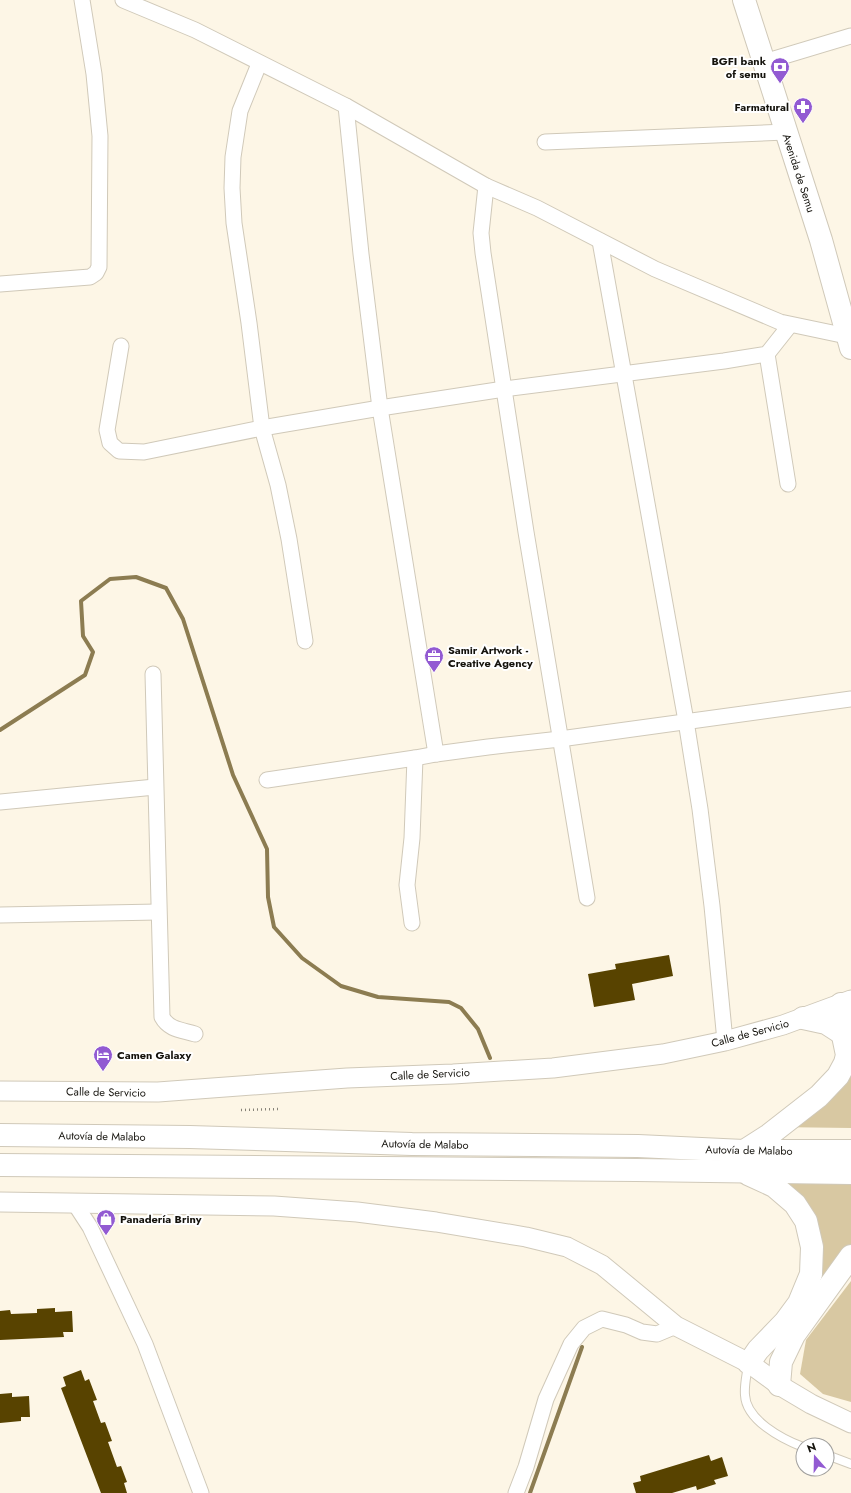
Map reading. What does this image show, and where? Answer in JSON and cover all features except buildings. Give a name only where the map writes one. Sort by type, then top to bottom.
[{"type":"main road","name":"Avenida de Semu","points":[[744,0],[821,240],[850,340]]},
{"type":"main road","points":[[748,1363],[758,1350],[785,1322],[799,1303],[811,1274],[812,1247],[806,1220],[795,1204],[743,1161],[769,1135],[819,1096],[838,1076],[845,1063],[847,1054],[843,1034],[846,1002]]},
{"type":"main road","points":[[803,1018],[826,1023],[843,1034]]},
{"type":"main road","name":"Autovía de Malabo","points":[[0,1135],[190,1137],[412,1144],[638,1146],[743,1161],[851,1173]]},
{"type":"main road","name":"Autovía de Malabo","points":[[0,1165],[743,1161],[851,1152]]},
{"type":"main road","points":[[778,1385],[781,1362],[794,1334],[851,1256]]},
{"type":"street","points":[[0,284],[90,277],[96,273],[99,267],[100,136],[94,74],[82,0]]},
{"type":"street","points":[[123,0],[195,30],[259,64],[346,106],[486,186],[537,208],[655,269],[790,325],[850,340]]},
{"type":"street","points":[[764,62],[851,36]]},
{"type":"street","points":[[259,64],[240,111],[233,157],[232,188],[234,223],[249,323],[262,428],[278,485],[289,539],[305,641]]},
{"type":"street","points":[[346,106],[361,254],[380,408],[436,754]]},
{"type":"street","points":[[545,142],[786,132]]},
{"type":"street","points":[[486,186],[482,215],[482,247],[560,739],[587,898]]},
{"type":"street","points":[[600,241],[686,721],[700,809],[712,906],[725,1041]]},
{"type":"street","points":[[122,346],[107,430],[110,443],[119,451],[144,452],[262,428],[380,408],[504,389],[724,361],[767,354],[790,325]]},
{"type":"street","points":[[767,354],[788,484]]},
{"type":"street","points":[[153,674],[158,912],[161,942],[162,1017],[165,1023],[171,1028],[195,1034]]},
{"type":"street","points":[[267,780],[436,754],[560,739],[851,699]]},
{"type":"street","points":[[412,923],[407,885],[412,838],[415,758]]},
{"type":"street","points":[[0,802],[155,787]]},
{"type":"street","points":[[0,915],[158,912]]},
{"type":"street","name":"Calle de Servicio","points":[[0,1091],[158,1092],[347,1078],[553,1068],[663,1054],[725,1041],[783,1025],[846,1002]]},
{"type":"street","points":[[0,1202],[274,1206],[357,1212],[436,1222],[526,1237],[567,1246],[602,1265],[676,1326],[748,1363],[778,1385],[811,1404],[851,1423]]},
{"type":"street","points":[[75,1204],[90,1227],[145,1344],[201,1493]]},
{"type":"street","points":[[90,1227],[93,1204]]},
{"type":"street","points":[[516,1493],[526,1467],[546,1398],[571,1344],[584,1328],[602,1319],[626,1325],[642,1332],[658,1334],[676,1326]]},
{"type":"lane","points":[[748,1363],[745,1395],[748,1409],[764,1425],[787,1441],[795,1444]]},
{"type":"lane","points":[[835,1458],[851,1464]]},
{"type":"path","points":[[241,1110],[279,1109]]},
{"type":"shaded area","points":[[851,1047],[851,1128],[775,1127]]},
{"type":"shaded area","points":[[777,1181],[851,1183],[851,1252],[784,1338],[821,1260]]},
{"type":"shaded area","points":[[851,1281],[851,1402],[823,1394],[800,1374],[806,1340]]},
{"type":"waterway","points":[[0,730],[85,675],[93,652],[83,636],[81,601],[110,579],[136,577],[166,588],[183,619],[233,775],[267,849],[268,897],[274,927],[302,958],[341,986],[378,997],[449,1002],[461,1008],[478,1029],[490,1058]]},
{"type":"waterway","points":[[530,1493],[582,1347]]},
{"type":"place","name":"BGFI bank of semu","points":[[780,84]]},
{"type":"place","name":"Farmatural","points":[[803,124]]},
{"type":"place","name":"Samir Artwork - Creative Agency","points":[[434,673]]},
{"type":"place","name":"Camen Galaxy","points":[[103,1072]]},
{"type":"place","name":"Panadería Briny","points":[[106,1236]]}]
